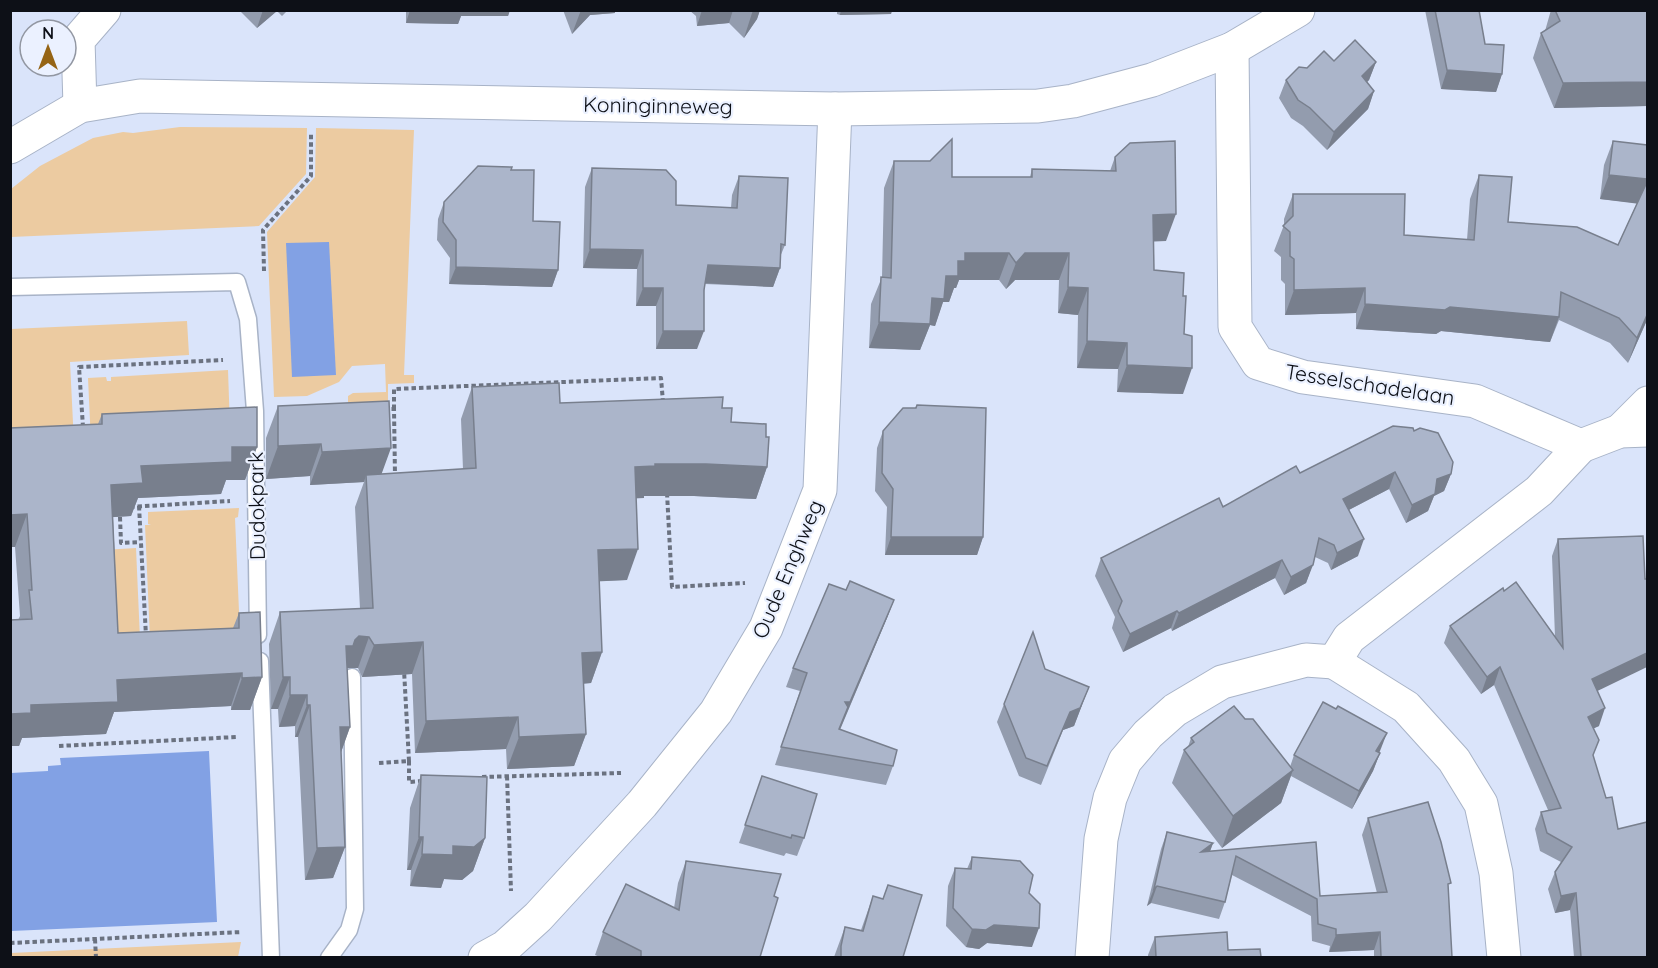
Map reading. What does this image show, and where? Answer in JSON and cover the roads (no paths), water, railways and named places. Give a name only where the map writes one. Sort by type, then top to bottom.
[{"type":"street","points":[[80,106],[78,40],[104,10]]},
{"type":"street","name":"Koninginneweg","points":[[10,147],[80,106],[140,96],[835,109],[1038,106],[1073,101],[1152,80],[1232,49],[1298,10]]},
{"type":"street","name":"Tesselschadelaan","points":[[1232,49],[1235,327],[1258,363],[1303,377],[1475,400],[1581,446]]},
{"type":"street","name":"Oude Enghweg","points":[[498,954],[538,917],[642,804],[716,712],[766,628],[820,490],[835,109]]},
{"type":"street","points":[[1334,662],[1348,638],[1539,491],[1581,446],[1634,431],[1647,403]]},
{"type":"street","points":[[1092,957],[1101,839],[1110,798],[1125,761],[1148,734],[1175,710],[1222,682],[1306,660],[1334,662],[1406,707],[1454,760],[1480,804],[1496,873],[1504,957]]},
{"type":"lane","name":"Dudokpark","points":[[10,287],[237,282],[248,319],[255,411],[258,639],[271,957]]},
{"type":"lane","points":[[329,957],[349,930],[355,909],[352,677]]},
{"type":"water","points":[[329,242],[336,375],[292,377],[286,243]]},
{"type":"water","points":[[209,751],[217,922],[11,931],[11,773],[48,771],[48,766],[61,765],[60,758]]}]
